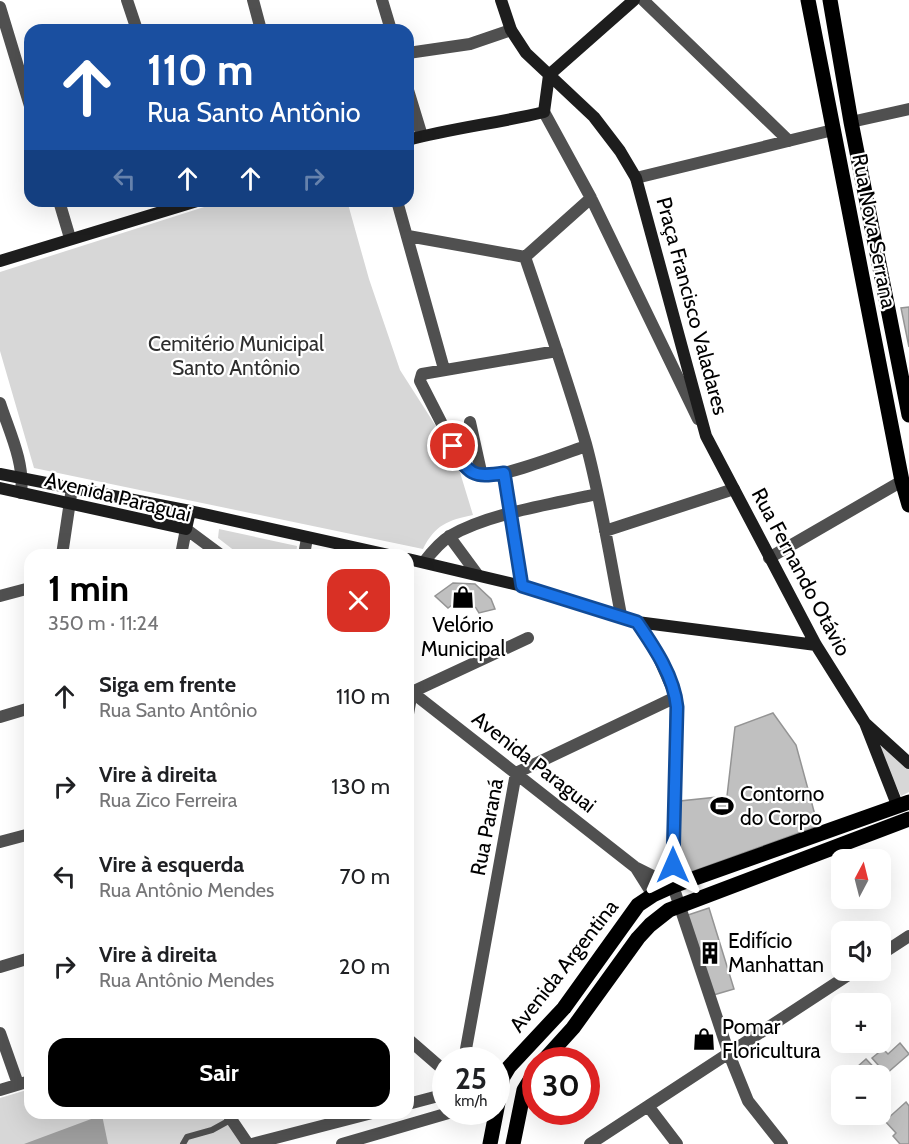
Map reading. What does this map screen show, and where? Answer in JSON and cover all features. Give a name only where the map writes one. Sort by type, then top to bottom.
[{"type":"main road","name":"Rua Nova Serrana","points":[[807,0],[902,482],[909,505]]},
{"type":"main road","name":"Rua Nova Serrana","points":[[830,0],[851,122],[909,415]]},
{"type":"main road","name":"Avenida Argentina","points":[[510,1066],[564,1008],[638,905],[653,895],[903,805]]},
{"type":"main road","name":"Avenida Argentina","points":[[556,1047],[573,1028],[650,925],[669,910],[909,819]]},
{"type":"main road","points":[[513,1144],[522,1100]]},
{"type":"main road","points":[[490,1144],[494,1125]]},
{"type":"street","points":[[127,0],[135,24]]},
{"type":"street","points":[[253,0],[259,24]]},
{"type":"street","points":[[382,0],[388,24]]},
{"type":"street","name":"Praça Francisco Valadares","points":[[501,0],[511,30],[526,53],[594,117],[620,151],[636,178],[706,436]]},
{"type":"street","points":[[414,138],[544,112],[549,75],[634,0]]},
{"type":"street","points":[[643,0],[789,141]]},
{"type":"street","points":[[0,7],[24,86]]},
{"type":"street","points":[[414,52],[470,44],[511,30]]},
{"type":"street","points":[[851,122],[909,109]]},
{"type":"street","points":[[414,110],[422,136]]},
{"type":"street","name":"Praça Francisco Valadares","points":[[544,112],[591,198],[706,436]]},
{"type":"street","points":[[636,178],[833,130]]},
{"type":"street","points":[[525,257],[591,198]]},
{"type":"street","points":[[61,207],[70,238]]},
{"type":"street","points":[[0,261],[176,207]]},
{"type":"street","points":[[399,207],[444,369]]},
{"type":"street","points":[[408,236],[525,257]]},
{"type":"street","points":[[525,257],[586,446],[621,615]]},
{"type":"street","points":[[557,351],[422,374],[421,386],[464,467],[470,472],[482,476],[504,473],[586,446]]},
{"type":"street","points":[[0,403],[21,467],[23,479],[21,493]]},
{"type":"street","points":[[470,422],[482,476]]},
{"type":"street","name":"Rua Fernando Otávio","points":[[706,436],[816,645],[865,723]]},
{"type":"street","points":[[504,473],[522,586]]},
{"type":"street","name":"Avenida Paraguai","points":[[0,474],[190,511],[360,549]]},
{"type":"street","points":[[769,558],[902,482]]},
{"type":"street","points":[[63,549],[72,488]]},
{"type":"street","name":"Avenida Paraguai","points":[[0,489],[186,530],[213,549]]},
{"type":"street","points":[[605,531],[734,489]]},
{"type":"street","points":[[424,562],[448,536],[476,524],[597,494]]},
{"type":"street","points":[[183,549],[190,511]]},
{"type":"street","points":[[448,536],[477,574]]},
{"type":"street","points":[[305,549],[307,538]]},
{"type":"street","points":[[414,560],[522,586],[621,615],[637,622],[816,645]]},
{"type":"street","points":[[0,596],[24,590]]},
{"type":"street","points":[[637,622],[658,656],[676,697],[673,886],[747,1101],[782,1144]]},
{"type":"street","points":[[414,689],[528,638]]},
{"type":"street","name":"Avenida Paraguai","points":[[414,694],[635,867],[673,886]]},
{"type":"street","name":"Rua Paraná","points":[[466,1047],[516,773],[676,697]]},
{"type":"street","points":[[0,717],[24,710]]},
{"type":"street","points":[[865,723],[909,763]]},
{"type":"street","points":[[865,723],[903,805]]},
{"type":"street","points":[[0,842],[24,836]]},
{"type":"street","name":"Avenida Paraguai","points":[[635,867],[653,895]]},
{"type":"street","points":[[891,948],[909,936]]},
{"type":"street","points":[[0,968],[24,960]]},
{"type":"street","points":[[590,1144],[839,981]]},
{"type":"street","points":[[0,1033],[24,1083],[0,1090]]},
{"type":"street","points":[[414,1044],[432,1060]]},
{"type":"street","points":[[414,1102],[432,1098]]},
{"type":"street","points":[[648,1106],[677,1144]]},
{"type":"street","points":[[342,1144],[432,1118]]},
{"type":"street","points":[[232,1119],[250,1144],[348,1119]]},
{"type":"lane","points":[[814,837],[821,854]]},
{"type":"lane","points":[[183,1144],[187,1137],[212,1130],[226,1119]]},
{"type":"green space","name":"Cemitério Municipal Santo Antônio","points":[[204,207],[349,207],[369,279],[400,370],[455,456],[473,515],[443,525],[432,534],[423,549],[34,468],[0,351],[0,272]]},
{"type":"green space","points":[[219,529],[297,546],[297,549],[232,549],[218,538]]},
{"type":"green space","points":[[872,734],[909,768],[909,792],[901,796]]},
{"type":"green space","points":[[24,1091],[24,1119],[225,1119],[244,1144],[0,1144],[0,1098]]},
{"type":"shaded area","points":[[91,1119],[103,1119],[108,1144],[24,1144]]},
{"type":"building","points":[[909,307],[909,347],[901,308]]},
{"type":"building","name":"Velório Municipal","points":[[453,583],[475,584],[491,599],[495,609],[479,613],[467,602],[456,602],[448,608],[435,596]]},
{"type":"building","points":[[773,713],[796,745],[818,826],[680,876],[680,801],[727,796],[735,727]]},
{"type":"building","name":"Edifício Manhattan","points":[[709,908],[734,989],[710,996],[685,916]]},
{"type":"building","points":[[900,1043],[909,1054],[891,1070],[891,1065],[878,1065],[872,1058],[878,1053],[888,1054]]},
{"type":"building","points":[[866,1059],[872,1065],[859,1065]]},
{"type":"building","points":[[906,1102],[909,1106],[909,1144],[900,1144],[893,1136],[896,1133],[889,1125],[891,1125],[891,1116]]},
{"type":"place","name":"Velório Municipal","points":[[463,597]]},
{"type":"place","name":"Contorno do Corpo","points":[[722,806]]},
{"type":"place","name":"Edifício Manhattan","points":[[710,953]]},
{"type":"place","name":"Pomar Floricultura","points":[[704,1039]]},
{"type":"route","points":[[453,446],[464,467],[473,474],[482,476],[504,473],[522,586],[599,608],[637,622],[665,669],[676,697],[677,707],[673,865]]}]
